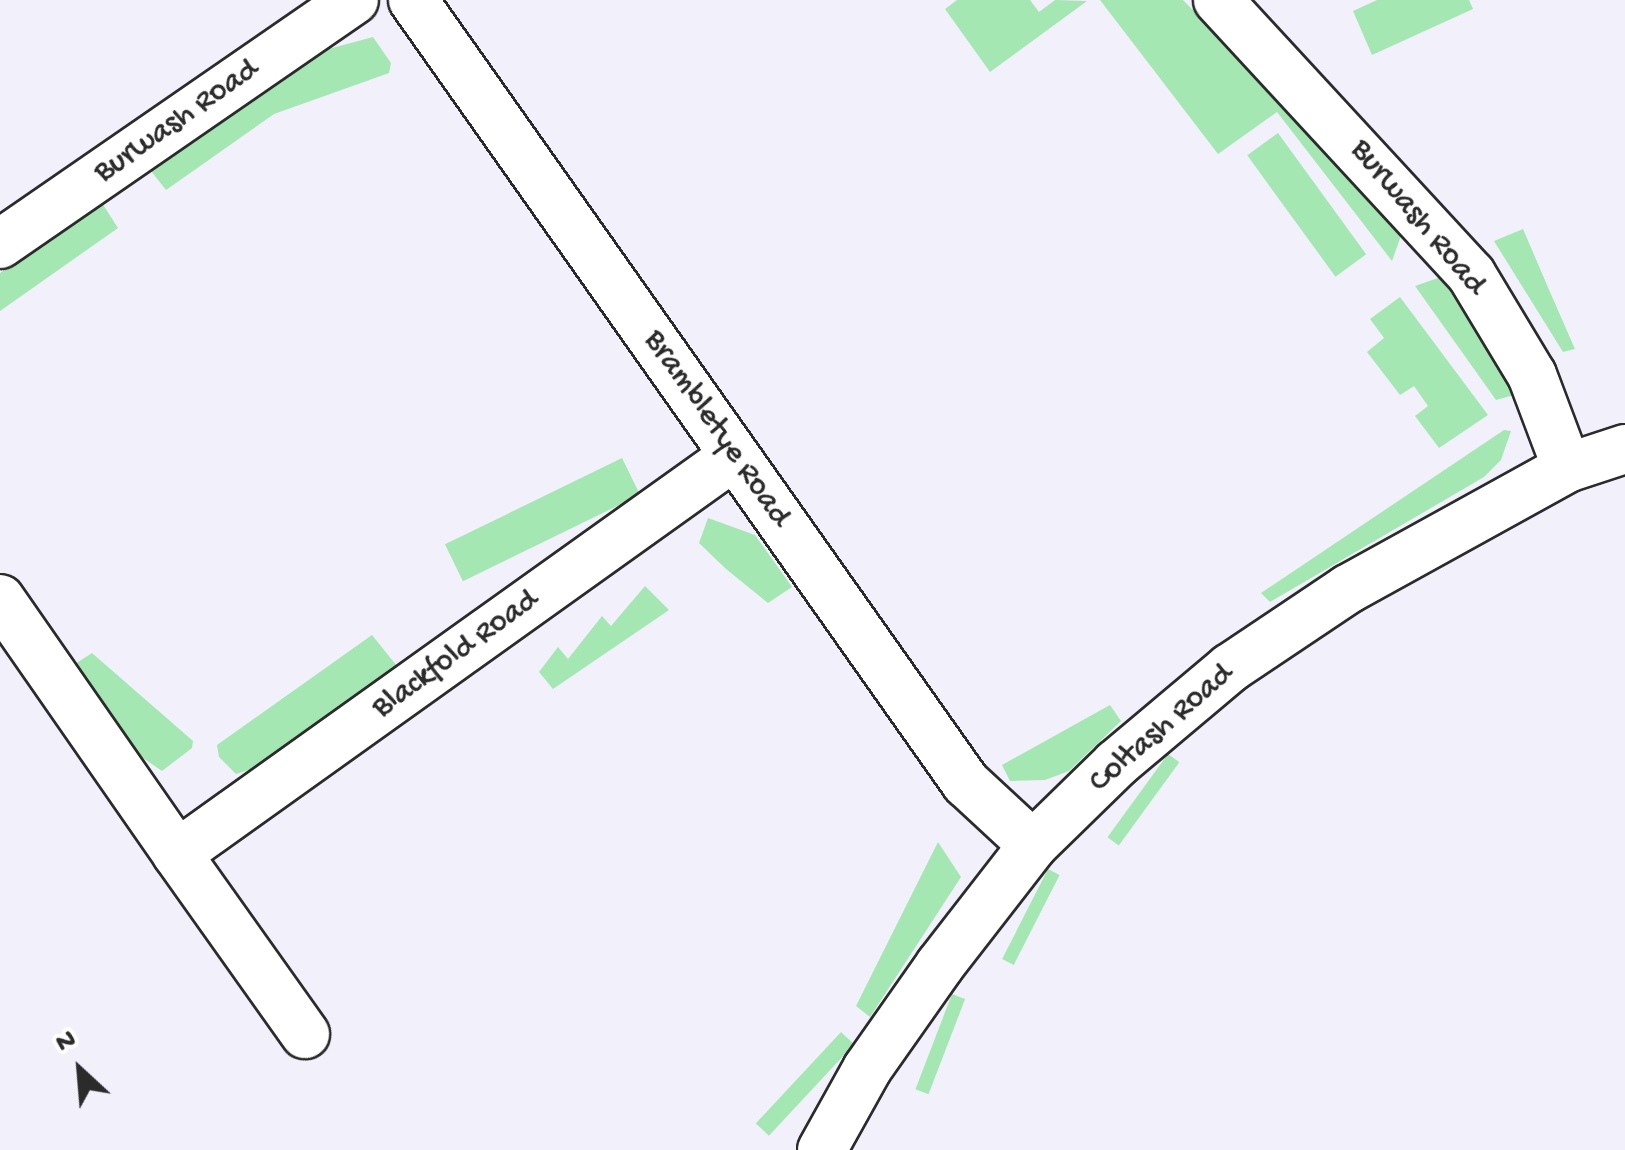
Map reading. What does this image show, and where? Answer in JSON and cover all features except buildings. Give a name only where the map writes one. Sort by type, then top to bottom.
[{"type":"street","name":"Burwash Road","points":[[0,244],[354,0]]},
{"type":"street","name":"Brambletye Road","points":[[414,0],[966,783],[1033,845]]},
{"type":"street","name":"Burwash Road","points":[[1218,0],[1471,274],[1532,375],[1567,468]]},
{"type":"street","name":"Coltash Road","points":[[822,1150],[867,1068],[1033,845],[1116,764],[1230,668],[1348,588],[1567,468],[1625,448]]},
{"type":"street","name":"Blackfold Road","points":[[178,854],[734,456]]},
{"type":"street","points":[[0,598],[304,1034]]},
{"type":"green space","points":[[957,0],[1030,0],[1039,12],[1055,0],[1087,1],[990,72],[945,9]]},
{"type":"green space","points":[[1100,0],[1183,0],[1340,159],[1402,233],[1392,261],[1277,112],[1218,154]]},
{"type":"green space","points":[[1377,0],[1469,0],[1473,9],[1372,55],[1353,11]]},
{"type":"green space","points":[[373,37],[391,63],[389,73],[274,114],[166,190],[151,171],[321,51]]},
{"type":"green space","points":[[1278,133],[1366,254],[1335,277],[1247,155]]},
{"type":"green space","points":[[102,203],[118,228],[0,311],[0,273]]},
{"type":"green space","points":[[1523,229],[1575,349],[1563,352],[1494,241]]},
{"type":"green space","points":[[1441,277],[1498,358],[1514,395],[1496,400],[1415,286]]},
{"type":"green space","points":[[1400,297],[1488,415],[1439,448],[1415,416],[1428,406],[1414,386],[1400,395],[1367,352],[1384,338],[1370,319]]},
{"type":"green space","points":[[1504,430],[1511,431],[1501,460],[1484,477],[1270,602],[1261,593]]},
{"type":"green space","points":[[622,458],[640,495],[463,581],[445,544]]},
{"type":"green space","points":[[708,518],[755,535],[792,587],[768,603],[726,569],[699,543]]},
{"type":"green space","points":[[645,586],[669,610],[553,689],[539,672],[558,647],[568,659],[602,616],[611,626]]},
{"type":"green space","points":[[372,635],[401,671],[258,767],[236,774],[219,757],[217,745]]},
{"type":"green space","points":[[92,653],[193,741],[192,748],[162,771],[143,758],[75,664]]},
{"type":"green space","points":[[1110,705],[1121,721],[1069,771],[1045,780],[1010,781],[1002,765]]},
{"type":"green space","points":[[1168,754],[1179,762],[1119,846],[1107,837]]},
{"type":"green space","points":[[938,842],[961,877],[870,1017],[856,1006]]},
{"type":"green space","points":[[1048,869],[1060,875],[1014,965],[1002,959]]},
{"type":"green space","points":[[952,994],[965,999],[929,1094],[915,1089]]},
{"type":"green space","points":[[841,1032],[854,1044],[769,1136],[756,1123]]}]
